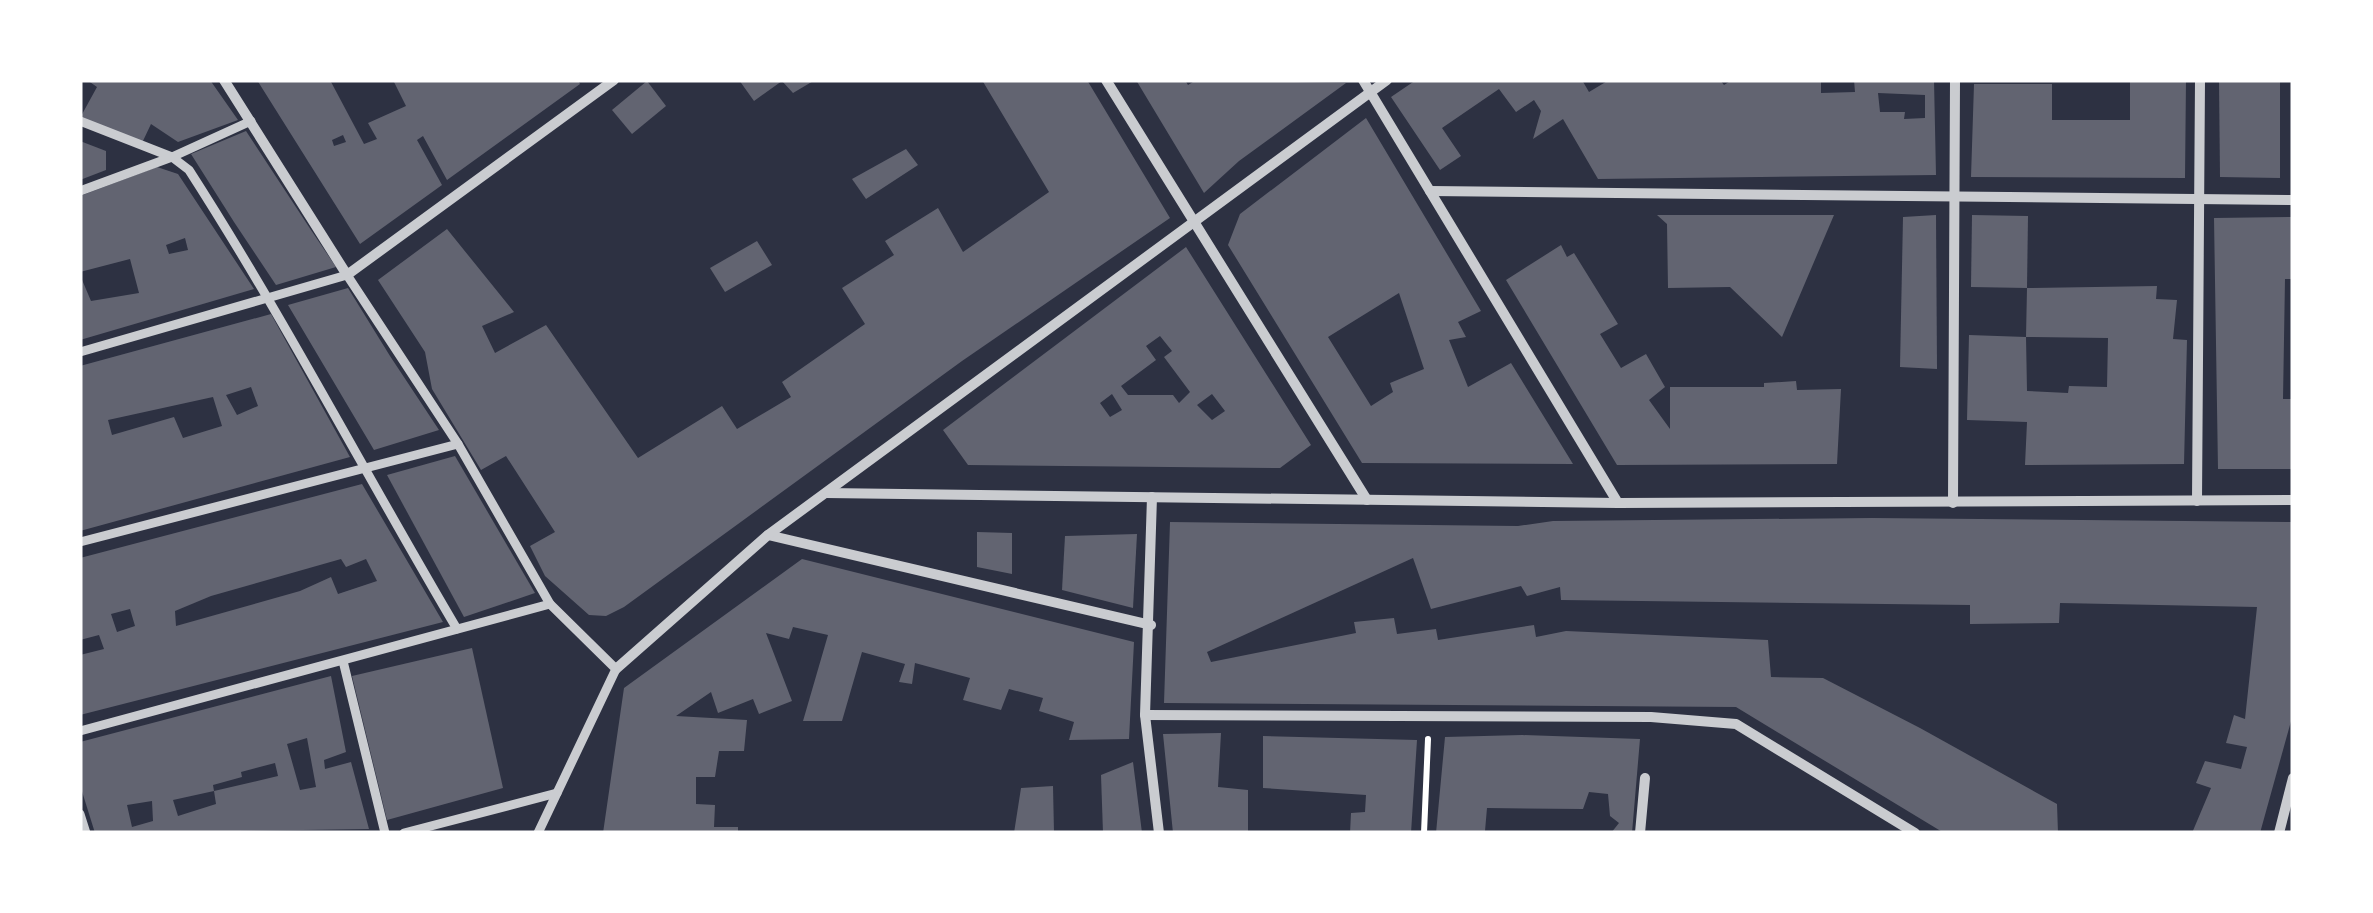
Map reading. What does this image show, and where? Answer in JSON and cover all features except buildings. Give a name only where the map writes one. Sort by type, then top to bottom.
[{"type":"street","points":[[224,80],[458,444],[550,604],[616,669]]},
{"type":"street","points":[[80,352],[347,275],[614,80]]},
{"type":"street","points":[[1106,80],[1367,500]]},
{"type":"street","points":[[1363,80],[1618,503]]},
{"type":"street","points":[[538,833],[616,669],[768,535],[1387,80]]},
{"type":"street","points":[[1952,503],[1955,80]]},
{"type":"street","points":[[2197,501],[2200,80]]},
{"type":"street","points":[[80,121],[172,157],[189,170],[271,297],[362,469],[458,629]]},
{"type":"street","points":[[80,191],[172,157],[252,121]]},
{"type":"street","points":[[1430,191],[2293,200]]},
{"type":"street","points":[[80,542],[458,444]]},
{"type":"street","points":[[826,493],[1618,503],[2293,500]]},
{"type":"street","points":[[1152,498],[1146,716],[1159,833]]},
{"type":"street","points":[[768,535],[1151,624]]},
{"type":"street","points":[[80,731],[550,604]]},
{"type":"street","points":[[343,661],[385,833]]},
{"type":"street","points":[[1146,716],[1651,717],[1736,724],[1914,833]]},
{"type":"street","points":[[1640,833],[1645,778]]},
{"type":"street","points":[[2279,833],[2293,778]]},
{"type":"street","points":[[404,833],[556,794]]},
{"type":"street","points":[[80,814],[86,833]]},
{"type":"path","points":[[1424,833],[1428,718]]}]
